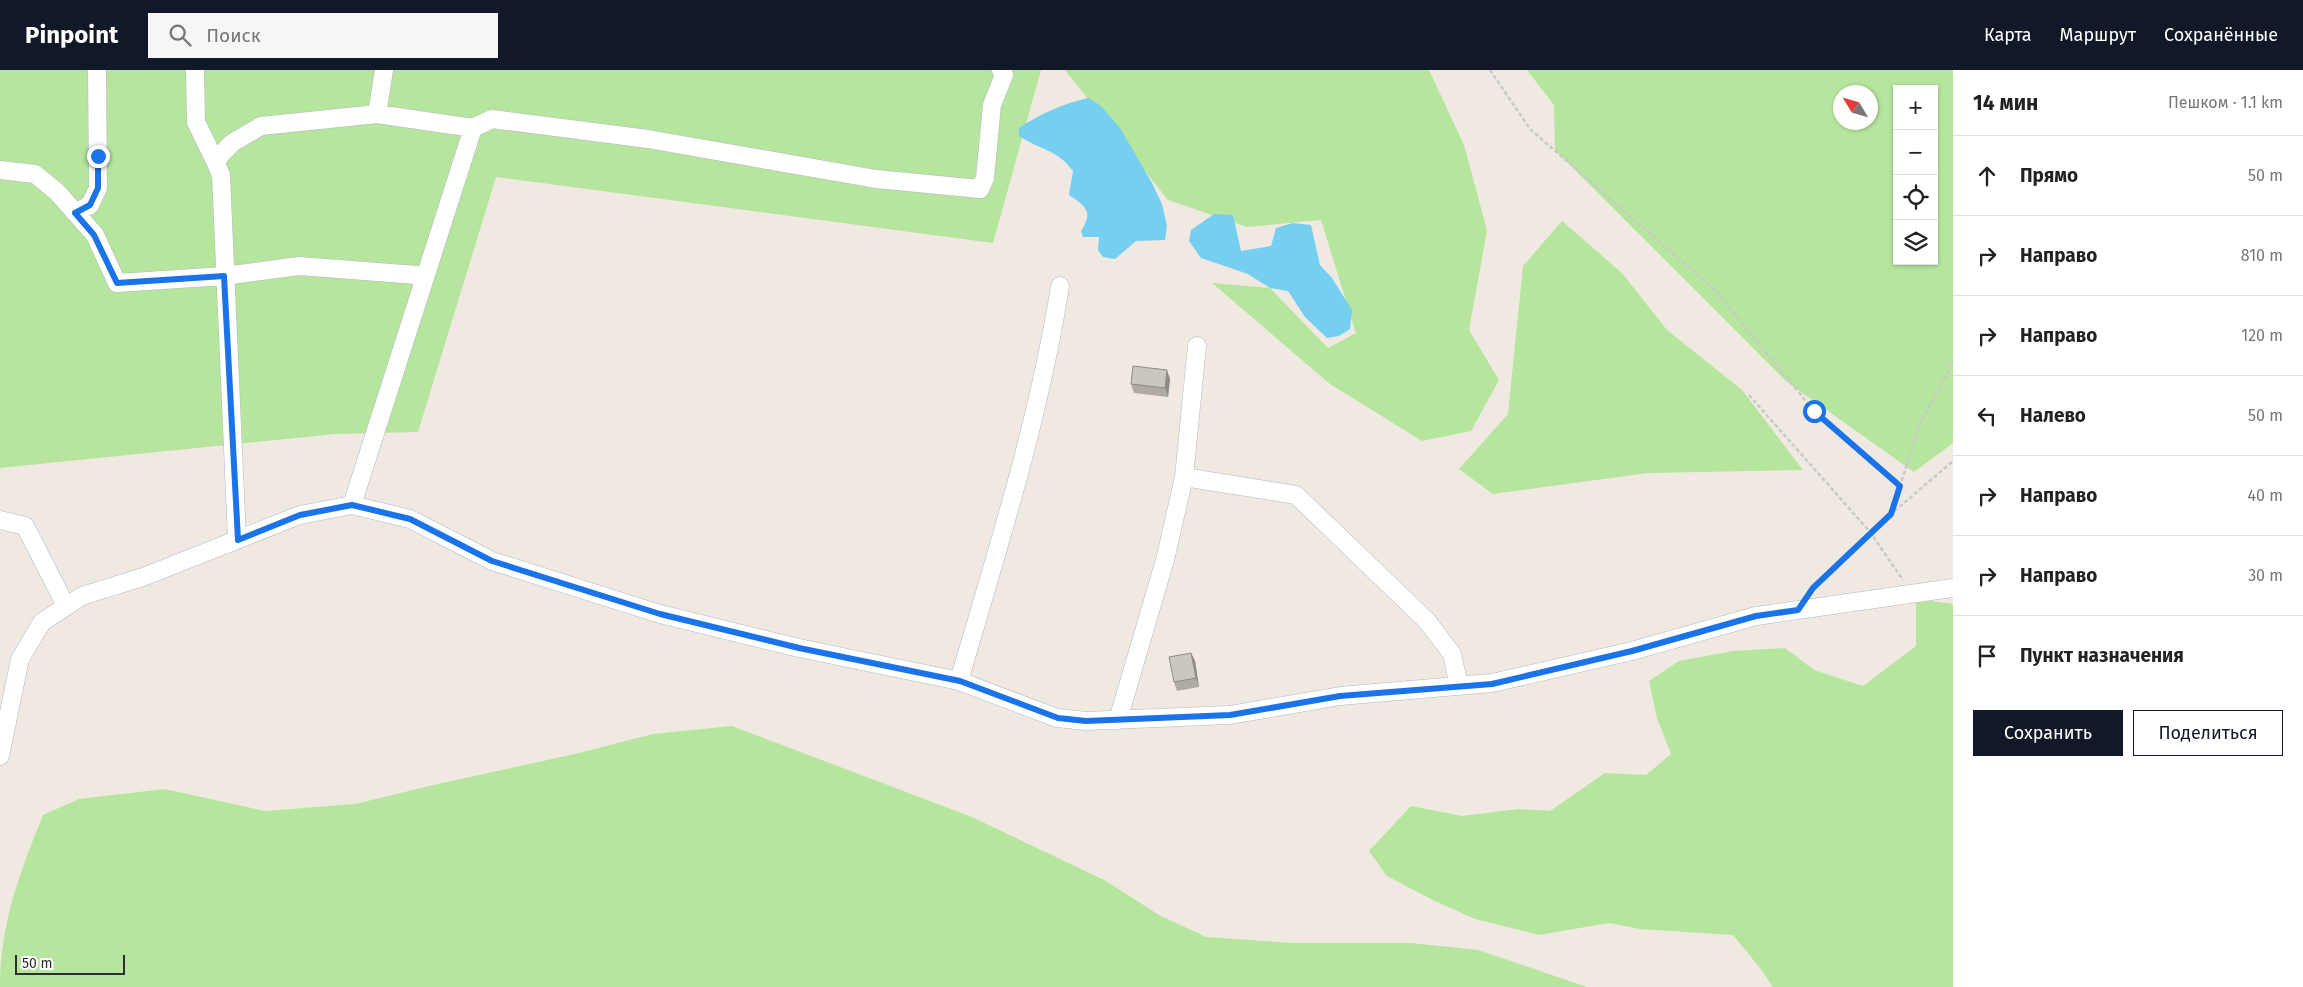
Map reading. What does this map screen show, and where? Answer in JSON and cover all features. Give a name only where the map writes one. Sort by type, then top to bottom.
[{"type":"street","points":[[75,213],[90,205],[98,188],[97,70]]},
{"type":"street","points":[[195,70],[196,122],[221,174],[224,276],[238,540]]},
{"type":"street","points":[[377,114],[384,70]]},
{"type":"street","points":[[215,161],[232,142],[261,126],[377,114],[473,128],[492,119],[648,139],[876,179],[980,189],[985,178],[992,105],[1004,75],[1001,70]]},
{"type":"street","points":[[352,505],[473,128]]},
{"type":"street","points":[[0,170],[36,174],[57,192],[94,235],[117,283],[224,276],[299,266],[417,275],[423,283]]},
{"type":"street","points":[[960,681],[1026,451],[1052,335],[1060,286]]},
{"type":"street","points":[[1118,720],[1166,560],[1184,477],[1197,346]]},
{"type":"street","points":[[1184,477],[1296,495],[1427,621],[1452,654],[1459,686]]},
{"type":"street","points":[[0,756],[20,658],[42,622],[82,596],[143,577],[300,515],[352,505],[410,519],[492,561],[660,614],[799,648],[960,681],[1058,718],[1086,721],[1230,715],[1340,696],[1492,684],[1632,651],[1756,616],[1953,588]]},
{"type":"street","points":[[0,520],[25,526],[66,606]]},
{"type":"path","points":[[1490,70],[1530,129],[1715,290],[1814,411],[1900,486]]},
{"type":"path","points":[[1891,514],[1919,425],[1953,364]]},
{"type":"path","points":[[1749,395],[1870,532],[1912,594]]},
{"type":"path","points":[[1798,610],[1813,588],[1870,532],[1953,461]]},
{"type":"green space","points":[[0,70],[1041,70],[993,243],[496,177],[418,432],[335,434],[0,468]]},
{"type":"green space","points":[[1065,70],[1429,70],[1464,145],[1487,230],[1469,330],[1499,380],[1471,431],[1422,441],[1330,384],[1212,283],[1270,288],[1328,348],[1356,333],[1321,220],[1247,227],[1168,200]]},
{"type":"green space","points":[[1527,70],[1953,70],[1953,443],[1914,472],[1787,382],[1555,150],[1554,105]]},
{"type":"green space","points":[[1562,221],[1622,273],[1667,330],[1742,390],[1803,470],[1648,473],[1493,494],[1459,469],[1508,414],[1523,266]]},
{"type":"green space","points":[[1916,599],[1953,604],[1953,987],[1773,987],[1733,935],[1640,929],[1609,923],[1539,935],[1475,919],[1433,900],[1387,876],[1369,851],[1411,806],[1462,816],[1519,809],[1550,811],[1605,773],[1646,775],[1671,754],[1657,718],[1649,681],[1679,661],[1733,651],[1785,648],[1814,670],[1863,686],[1916,646]]},
{"type":"green space","points":[[732,726],[972,817],[1106,881],[1159,915],[1206,937],[1293,943],[1411,943],[1478,950],[1587,987],[0,987],[3,942],[13,899],[43,815],[79,799],[165,789],[265,811],[355,804],[575,754],[653,734]]},
{"type":"water","points":[[1088,98],[1100,105],[1120,128],[1152,183],[1162,204],[1167,226],[1165,240],[1136,241],[1115,259],[1103,257],[1098,250],[1099,237],[1083,237],[1081,231],[1087,219],[1086,210],[1069,195],[1073,171],[1061,158],[1019,136],[1019,128],[1035,118],[1060,106]]},
{"type":"water","points":[[1214,214],[1233,215],[1241,251],[1271,246],[1276,228],[1293,223],[1311,225],[1320,265],[1332,278],[1352,310],[1350,329],[1339,336],[1327,338],[1305,317],[1288,291],[1270,288],[1248,274],[1201,258],[1189,241],[1191,230]]},
{"type":"building","points":[[1133,366],[1167,370],[1165,388],[1131,384]]},
{"type":"building","points":[[1191,653],[1196,678],[1174,682],[1169,657]]},
{"type":"route","points":[[98,156],[98,188],[90,205],[75,213],[94,235],[117,283],[224,276],[238,540],[300,515],[352,505],[410,519],[492,561],[660,614],[799,648],[960,681],[1058,718],[1086,721],[1230,715],[1340,696],[1492,684],[1632,651],[1756,616],[1798,610],[1813,588],[1891,514],[1900,486],[1814,411]]}]
